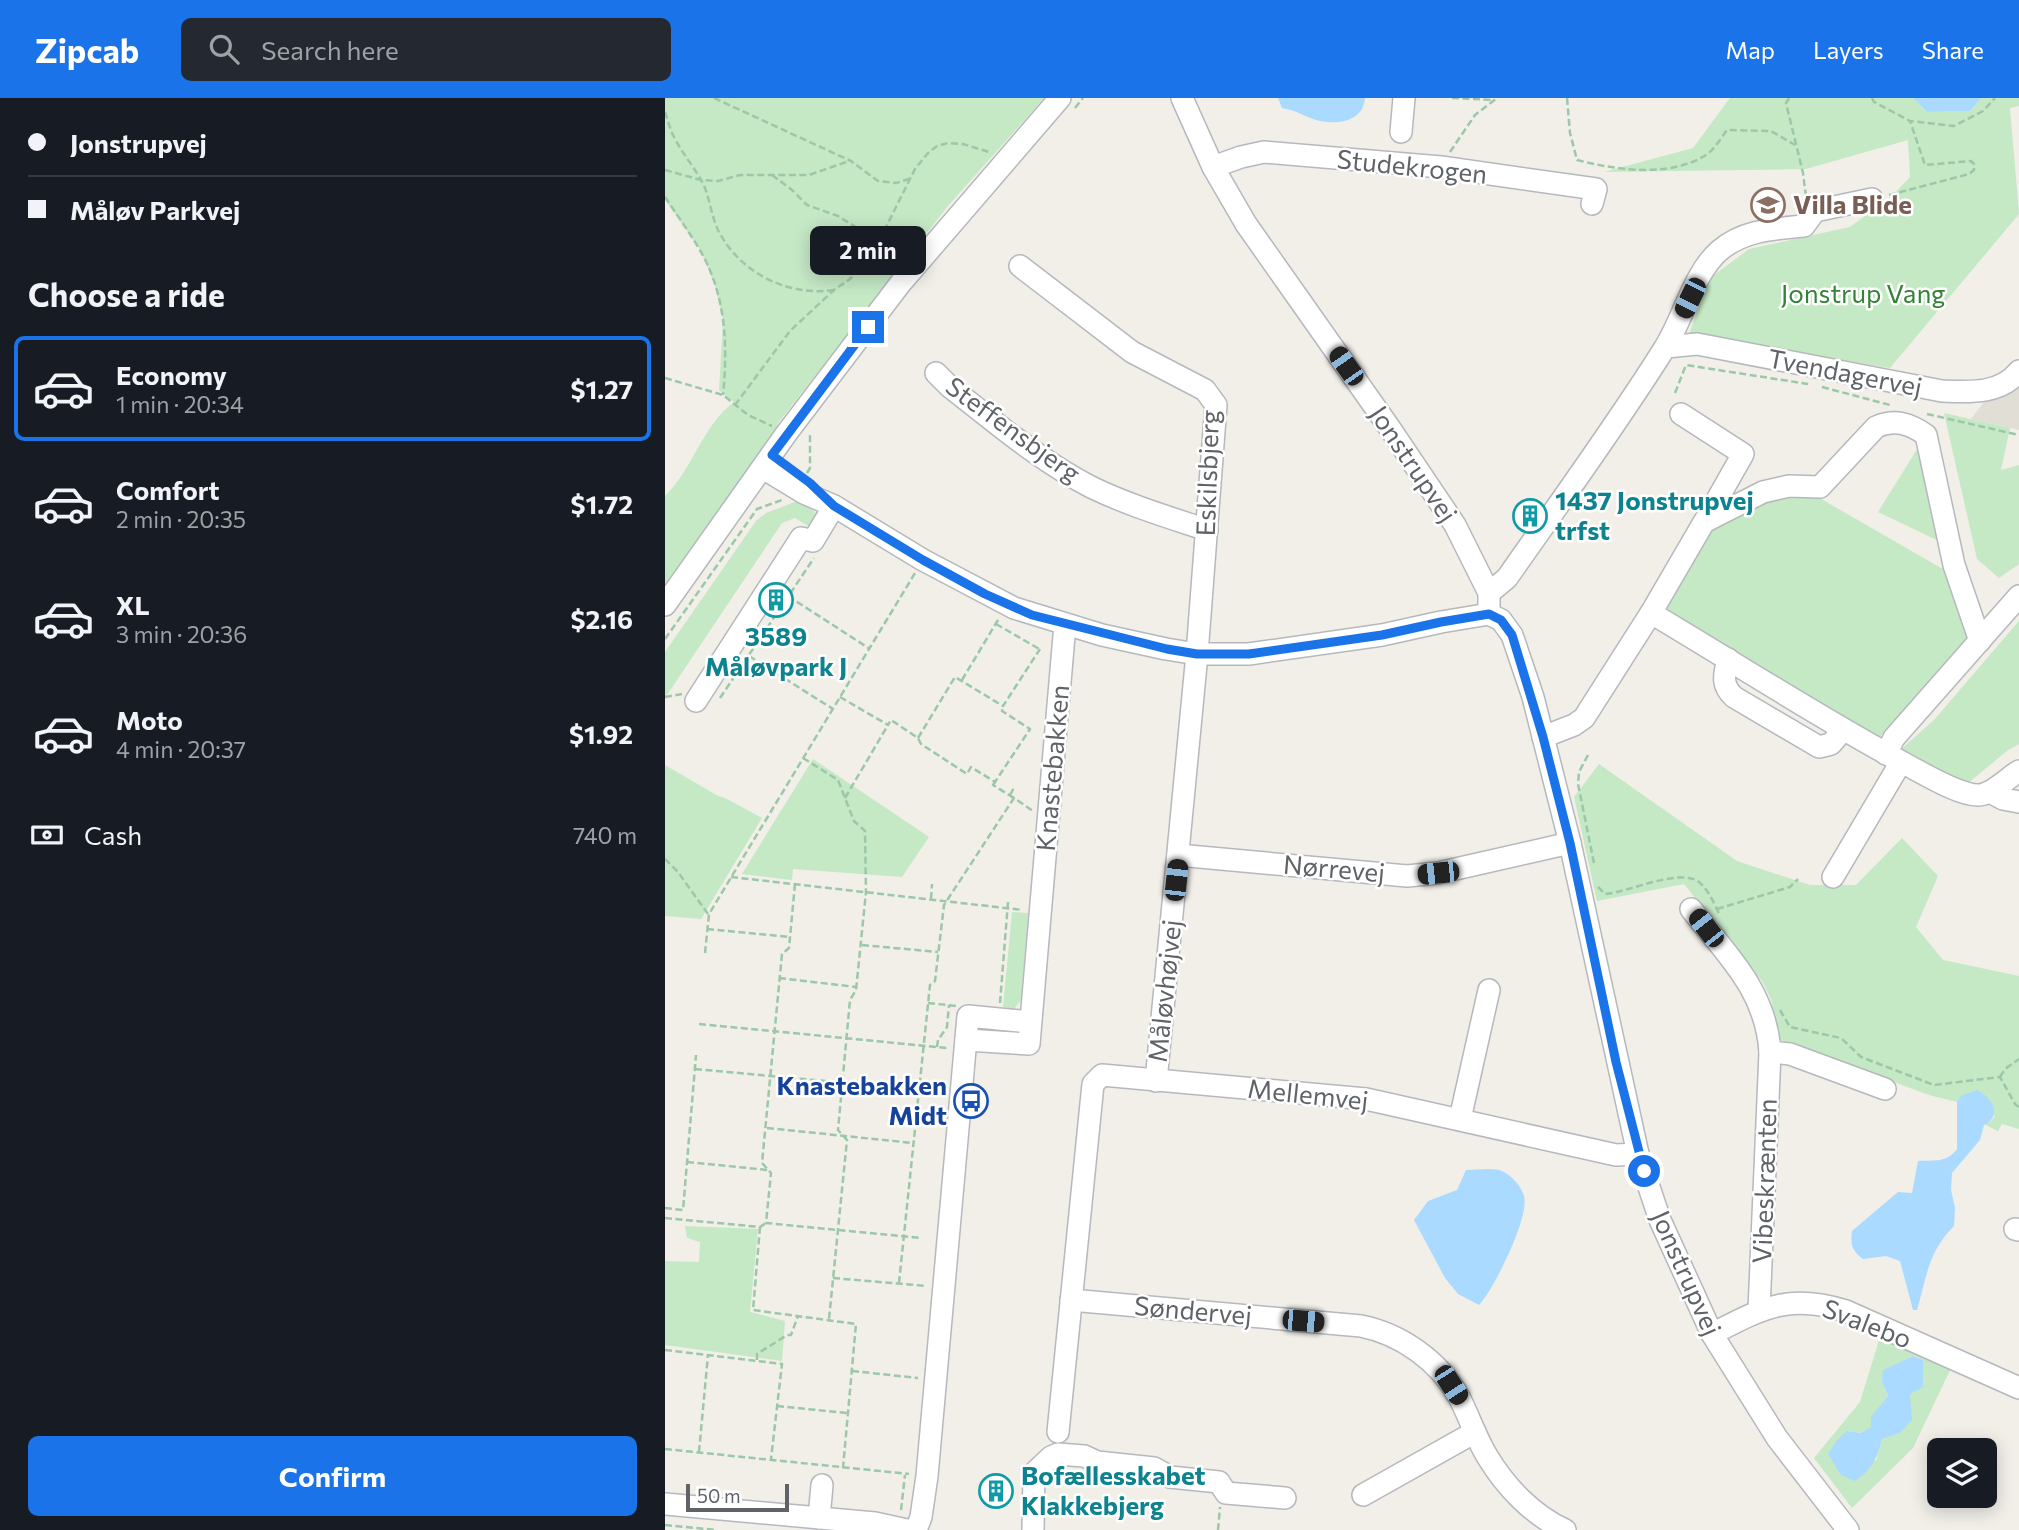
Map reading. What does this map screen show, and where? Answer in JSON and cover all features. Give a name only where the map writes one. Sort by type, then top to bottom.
[{"type":"street","name":"Jonstrupvej","points":[[1181,98],[1213,167],[1246,224],[1389,426],[1455,525],[1489,603],[1512,635],[1543,737],[1570,843],[1638,1154],[1660,1220],[1712,1334],[1777,1438],[1848,1530]]},
{"type":"street","points":[[1401,132],[1404,98]]},
{"type":"street","points":[[665,605],[786,434],[900,284],[1064,107]]},
{"type":"street","name":"Studekrogen","points":[[1213,167],[1241,156],[1264,152],[1441,167],[1597,189],[1592,204]]},
{"type":"street","points":[[767,462],[923,560],[1007,605],[1065,624],[1167,649],[1228,655],[1316,646],[1441,622],[1489,603],[1666,347],[1703,273],[1717,253],[1735,240],[1757,231],[1872,199]]},
{"type":"street","name":"Eskilsbjerg","points":[[1020,266],[1132,352],[1205,390],[1216,405],[1197,654]]},
{"type":"street","name":"Tvendagervej","points":[[1666,347],[1697,344],[1942,391],[1974,392],[1997,387],[2014,378],[2019,372]]},
{"type":"street","name":"Steffensbjerg","points":[[943,387],[1058,468],[1081,481],[1138,507],[1207,530]]},
{"type":"street","points":[[1543,737],[1574,725],[1584,718],[1651,613],[1743,454],[1678,404]]},
{"type":"street","points":[[1704,522],[1763,492],[1789,486],[1820,487],[1876,427],[1895,422],[1915,428],[1926,435],[1954,565],[1980,641]]},
{"type":"street","points":[[696,701],[740,650],[800,538],[813,541],[834,506]]},
{"type":"street","points":[[1833,877],[1893,758],[1894,738],[2019,596]]},
{"type":"street","points":[[1651,613],[1843,730],[1893,758],[1966,793],[1980,795],[1990,792],[2019,771]]},
{"type":"street","name":"Knastebakken","points":[[966,1045],[1028,1044],[1065,624]]},
{"type":"street","name":"Måløvhøjvej","points":[[1058,1432],[1093,1084],[1102,1075],[1156,1080],[1197,654]]},
{"type":"street","points":[[1728,659],[1724,681],[1727,691],[1734,698],[1819,747],[1831,744],[1843,730]]},
{"type":"street","points":[[1990,792],[2019,803]]},
{"type":"street","name":"Nørrevej","points":[[1178,855],[1407,876],[1438,873],[1570,843]]},
{"type":"street","name":"Vibeskrænten","points":[[1691,909],[1751,986],[1761,1005],[1768,1029],[1770,1052],[1759,1310]]},
{"type":"street","points":[[1459,1119],[1489,990]]},
{"type":"street","points":[[665,1504],[772,1522],[819,1518],[874,1527],[907,1529],[921,1517],[927,1476],[968,1016],[1030,1022]]},
{"type":"street","points":[[1770,1052],[1790,1054],[1885,1089]]},
{"type":"street","name":"Mellemvej","points":[[1156,1080],[1366,1099],[1616,1155],[1638,1154]]},
{"type":"street","name":"Søndervej","points":[[1071,1300],[1371,1328],[1389,1334],[1429,1359],[1451,1385],[1486,1454],[1509,1486],[1536,1513],[1565,1530]]},
{"type":"street","name":"Svalebo","points":[[1712,1334],[1759,1310],[1800,1302],[1821,1304],[1846,1311],[2019,1388]]},
{"type":"street","points":[[1363,1495],[1475,1432]]},
{"type":"street","points":[[1033,1530],[1034,1474],[1051,1457],[1058,1454],[1084,1456],[1097,1462],[1154,1468],[1170,1477],[1219,1482],[1227,1493],[1285,1498]]},
{"type":"street","points":[[819,1518],[823,1485]]},
{"type":"path","points":[[714,98],[851,161],[878,181],[896,183],[909,179]]},
{"type":"path","points":[[1064,107],[1083,98]]},
{"type":"path","points":[[1452,98],[1495,99]]},
{"type":"path","points":[[1567,98],[1570,133],[1577,159],[1611,169],[1679,166],[1708,154],[1727,130],[1771,131],[1795,145]]},
{"type":"path","points":[[1789,98],[1786,103],[1803,173],[1809,218]]},
{"type":"path","points":[[1872,98],[1874,102],[1910,121],[1954,126],[1983,111],[1995,98]]},
{"type":"path","points":[[1441,167],[1475,115],[1495,99]]},
{"type":"path","points":[[665,112],[674,137],[701,180],[716,227],[734,256],[782,285],[812,292],[834,290]]},
{"type":"path","points":[[1872,199],[1969,174],[1974,170],[1975,164],[1971,161],[1925,165],[1910,121]]},
{"type":"path","points":[[735,405],[790,331],[834,290],[850,279],[879,242],[909,179],[928,153],[937,146],[948,143],[963,144],[989,152]]},
{"type":"path","points":[[665,170],[701,180],[718,181],[740,175],[809,175],[851,161]]},
{"type":"path","points":[[772,175],[807,205],[838,216],[879,242]]},
{"type":"path","points":[[665,197],[702,254],[717,292],[725,324],[727,360],[723,395]]},
{"type":"path","points":[[1678,404],[1686,365],[1818,386],[1891,405]]},
{"type":"path","points":[[665,378],[723,395],[748,415],[786,434]]},
{"type":"path","points":[[1917,412],[2019,435]]},
{"type":"path","points":[[665,639],[757,509],[792,496],[810,468],[809,434],[812,422]]},
{"type":"path","points":[[718,701],[740,650],[787,596],[815,556]]},
{"type":"path","points":[[705,953],[709,914],[923,560]]},
{"type":"path","points":[[787,596],[870,649]]},
{"type":"path","points":[[962,680],[1007,605]]},
{"type":"path","points":[[996,624],[1062,663]]},
{"type":"path","points":[[1040,649],[1002,711],[1030,729],[993,785],[1048,820]]},
{"type":"path","points":[[740,650],[833,709]]},
{"type":"path","points":[[918,738],[955,677],[1003,706]]},
{"type":"path","points":[[840,697],[888,725]]},
{"type":"path","points":[[1017,721],[1021,715]]},
{"type":"path","points":[[845,798],[891,720],[918,738],[921,744],[967,774],[971,767],[995,782]]},
{"type":"path","points":[[1588,755],[1579,772],[1578,784],[1594,863]]},
{"type":"path","points":[[803,758],[838,780],[854,821],[865,831],[866,892],[857,987],[850,1000],[842,1083],[838,1130],[847,1140],[829,1319]]},
{"type":"path","points":[[1010,795],[1015,786]]},
{"type":"path","points":[[899,1283],[930,985],[935,981],[944,905],[1014,798]]},
{"type":"path","points":[[665,859],[709,914]]},
{"type":"path","points":[[1596,876],[1599,890],[1605,894],[1663,880],[1682,878],[1696,881],[1706,891],[1721,918]]},
{"type":"path","points":[[731,877],[1040,912]]},
{"type":"path","points":[[1717,909],[1790,887],[1798,879]]},
{"type":"path","points":[[766,1223],[771,1173],[762,1163],[765,1128],[782,954],[789,948],[796,884]]},
{"type":"path","points":[[931,899],[932,884]]},
{"type":"path","points":[[997,1020],[1008,902]]},
{"type":"path","points":[[707,929],[790,937]]},
{"type":"path","points":[[861,945],[939,952]]},
{"type":"path","points":[[779,978],[857,987]]},
{"type":"path","points":[[928,1003],[965,1007]]},
{"type":"path","points":[[937,1047],[938,1040],[947,1027],[949,1005]]},
{"type":"path","points":[[1779,1008],[1790,1027],[1840,1038],[1860,1057],[1934,1085],[2000,1077]]},
{"type":"path","points":[[699,1024],[923,1046],[966,1045]]},
{"type":"path","points":[[665,1208],[683,1210],[696,1055]]},
{"type":"path","points":[[2000,1077],[2004,1069],[2019,1059]]},
{"type":"path","points":[[695,1069],[962,1094]]},
{"type":"path","points":[[2000,1077],[2019,1107]]},
{"type":"path","points":[[765,1128],[913,1143]]},
{"type":"path","points":[[687,1163],[768,1170]]},
{"type":"path","points":[[665,1218],[760,1227],[766,1223],[921,1238]]},
{"type":"path","points":[[760,1227],[753,1310],[856,1324],[843,1468]]},
{"type":"path","points":[[833,1278],[944,1287]]},
{"type":"path","points":[[757,1360],[757,1354],[791,1335],[799,1315]]},
{"type":"path","points":[[665,1350],[782,1364],[771,1461]]},
{"type":"path","points":[[699,1453],[708,1355]]},
{"type":"path","points":[[852,1371],[936,1380]]},
{"type":"path","points":[[777,1406],[848,1413]]},
{"type":"path","points":[[665,1449],[927,1476]]},
{"type":"path","points":[[905,1474],[907,1529]]},
{"type":"path","points":[[665,1525],[717,1530]]},
{"type":"shaded area","points":[[2019,377],[2019,430],[1971,419],[1988,397]]},
{"type":"green space","points":[[665,98],[1044,98],[948,206],[778,423],[775,434],[665,587],[665,496],[683,473],[705,435],[734,402],[719,390],[723,320],[715,286],[701,251],[665,200]]},
{"type":"green space","name":"Jonstrup Vang","points":[[1730,98],[1913,98],[1927,112],[1970,111],[1981,98],[2019,98],[2019,106],[2010,108],[2019,214],[1890,368],[1689,334],[1710,278],[1749,249],[1850,227],[1892,196],[1910,177],[1908,140],[1806,169],[1604,172],[1693,148]]},
{"type":"green space","points":[[1944,413],[2010,428],[2001,470],[2019,465],[2019,564],[1999,578],[1977,559]]},
{"type":"green space","points":[[1921,443],[1941,542],[1878,512]]},
{"type":"green space","points":[[1785,496],[1816,496],[1948,572],[1969,642],[1878,739],[1663,611],[1712,527],[1762,500]]},
{"type":"green space","points":[[800,500],[822,518],[813,529],[795,518],[782,523],[665,698],[665,652],[756,521],[766,513]]},
{"type":"green space","points":[[2019,621],[2019,744],[1967,784],[1898,752],[1934,720]]},
{"type":"green space","points":[[813,759],[929,837],[902,877],[793,869],[792,880],[742,874]]},
{"type":"green space","points":[[1599,764],[1737,861],[1810,885],[1856,885],[1902,838],[1938,876],[1916,927],[1943,960],[2019,976],[2019,1129],[2002,1124],[1998,1131],[1984,1124],[1995,1116],[1961,1096],[1957,1102],[1929,1095],[1780,1040],[1771,999],[1762,981],[1684,884],[1597,901],[1574,797]]},
{"type":"green space","points":[[665,765],[762,818],[701,919],[665,916]]},
{"type":"green space","points":[[1012,912],[1028,913],[1021,1000],[1014,1009],[1003,1007]]},
{"type":"green space","points":[[685,1226],[758,1229],[750,1312],[785,1321],[782,1361],[665,1345],[665,1261],[699,1262],[700,1242],[687,1238]]},
{"type":"green space","points":[[1880,1337],[1951,1368],[1913,1448],[1852,1508],[1814,1458],[1860,1402]],"holes":[[[1913,1356],[1923,1360],[1923,1387],[1910,1393],[1900,1433],[1882,1439],[1876,1461],[1847,1431],[1862,1433],[1871,1427],[1872,1417],[1888,1397],[1882,1382],[1884,1370]]]},
{"type":"water","points":[[1278,98],[1365,98],[1359,113],[1346,120],[1330,122],[1282,108]]},
{"type":"water","points":[[1913,98],[1981,98],[1970,111],[1927,112]]},
{"type":"water","points":[[1977,1090],[1991,1102],[1993,1117],[1984,1125],[1980,1140],[1952,1173],[1954,1226],[1934,1255],[1917,1310],[1913,1310],[1900,1261],[1886,1256],[1863,1259],[1853,1247],[1852,1231],[1898,1192],[1912,1193],[1918,1161],[1940,1160],[1949,1157],[1957,1149],[1957,1102],[1961,1096]]},
{"type":"water","points":[[1466,1170],[1500,1170],[1511,1176],[1524,1196],[1522,1220],[1516,1235],[1501,1269],[1479,1305],[1458,1294],[1445,1278],[1414,1220],[1428,1201],[1457,1190]]},
{"type":"water","points":[[1913,1356],[1923,1360],[1923,1387],[1910,1394],[1912,1420],[1900,1433],[1882,1439],[1873,1463],[1861,1477],[1855,1481],[1841,1475],[1828,1454],[1847,1431],[1861,1433],[1871,1427],[1871,1417],[1888,1396],[1882,1382],[1883,1370]]},
{"type":"place","name":"Villa Blide","points":[[1768,205]]},
{"type":"place","name":"1437 Jonstrupvej trfst","points":[[1530,516]]},
{"type":"place","name":"3589 Måløvpark J","points":[[776,600]]},
{"type":"place","name":"Knastebakken Midt","points":[[971,1101]]},
{"type":"place","name":"Bofællesskabet Klakkebjerg","points":[[996,1491]]},
{"type":"route","points":[[868,327],[772,455],[810,483],[834,506],[923,560],[1014,608],[1103,635],[1197,654],[1228,655],[1316,646],[1489,614],[1501,620],[1512,635],[1533,697],[1570,843],[1616,1062],[1644,1171]]}]
